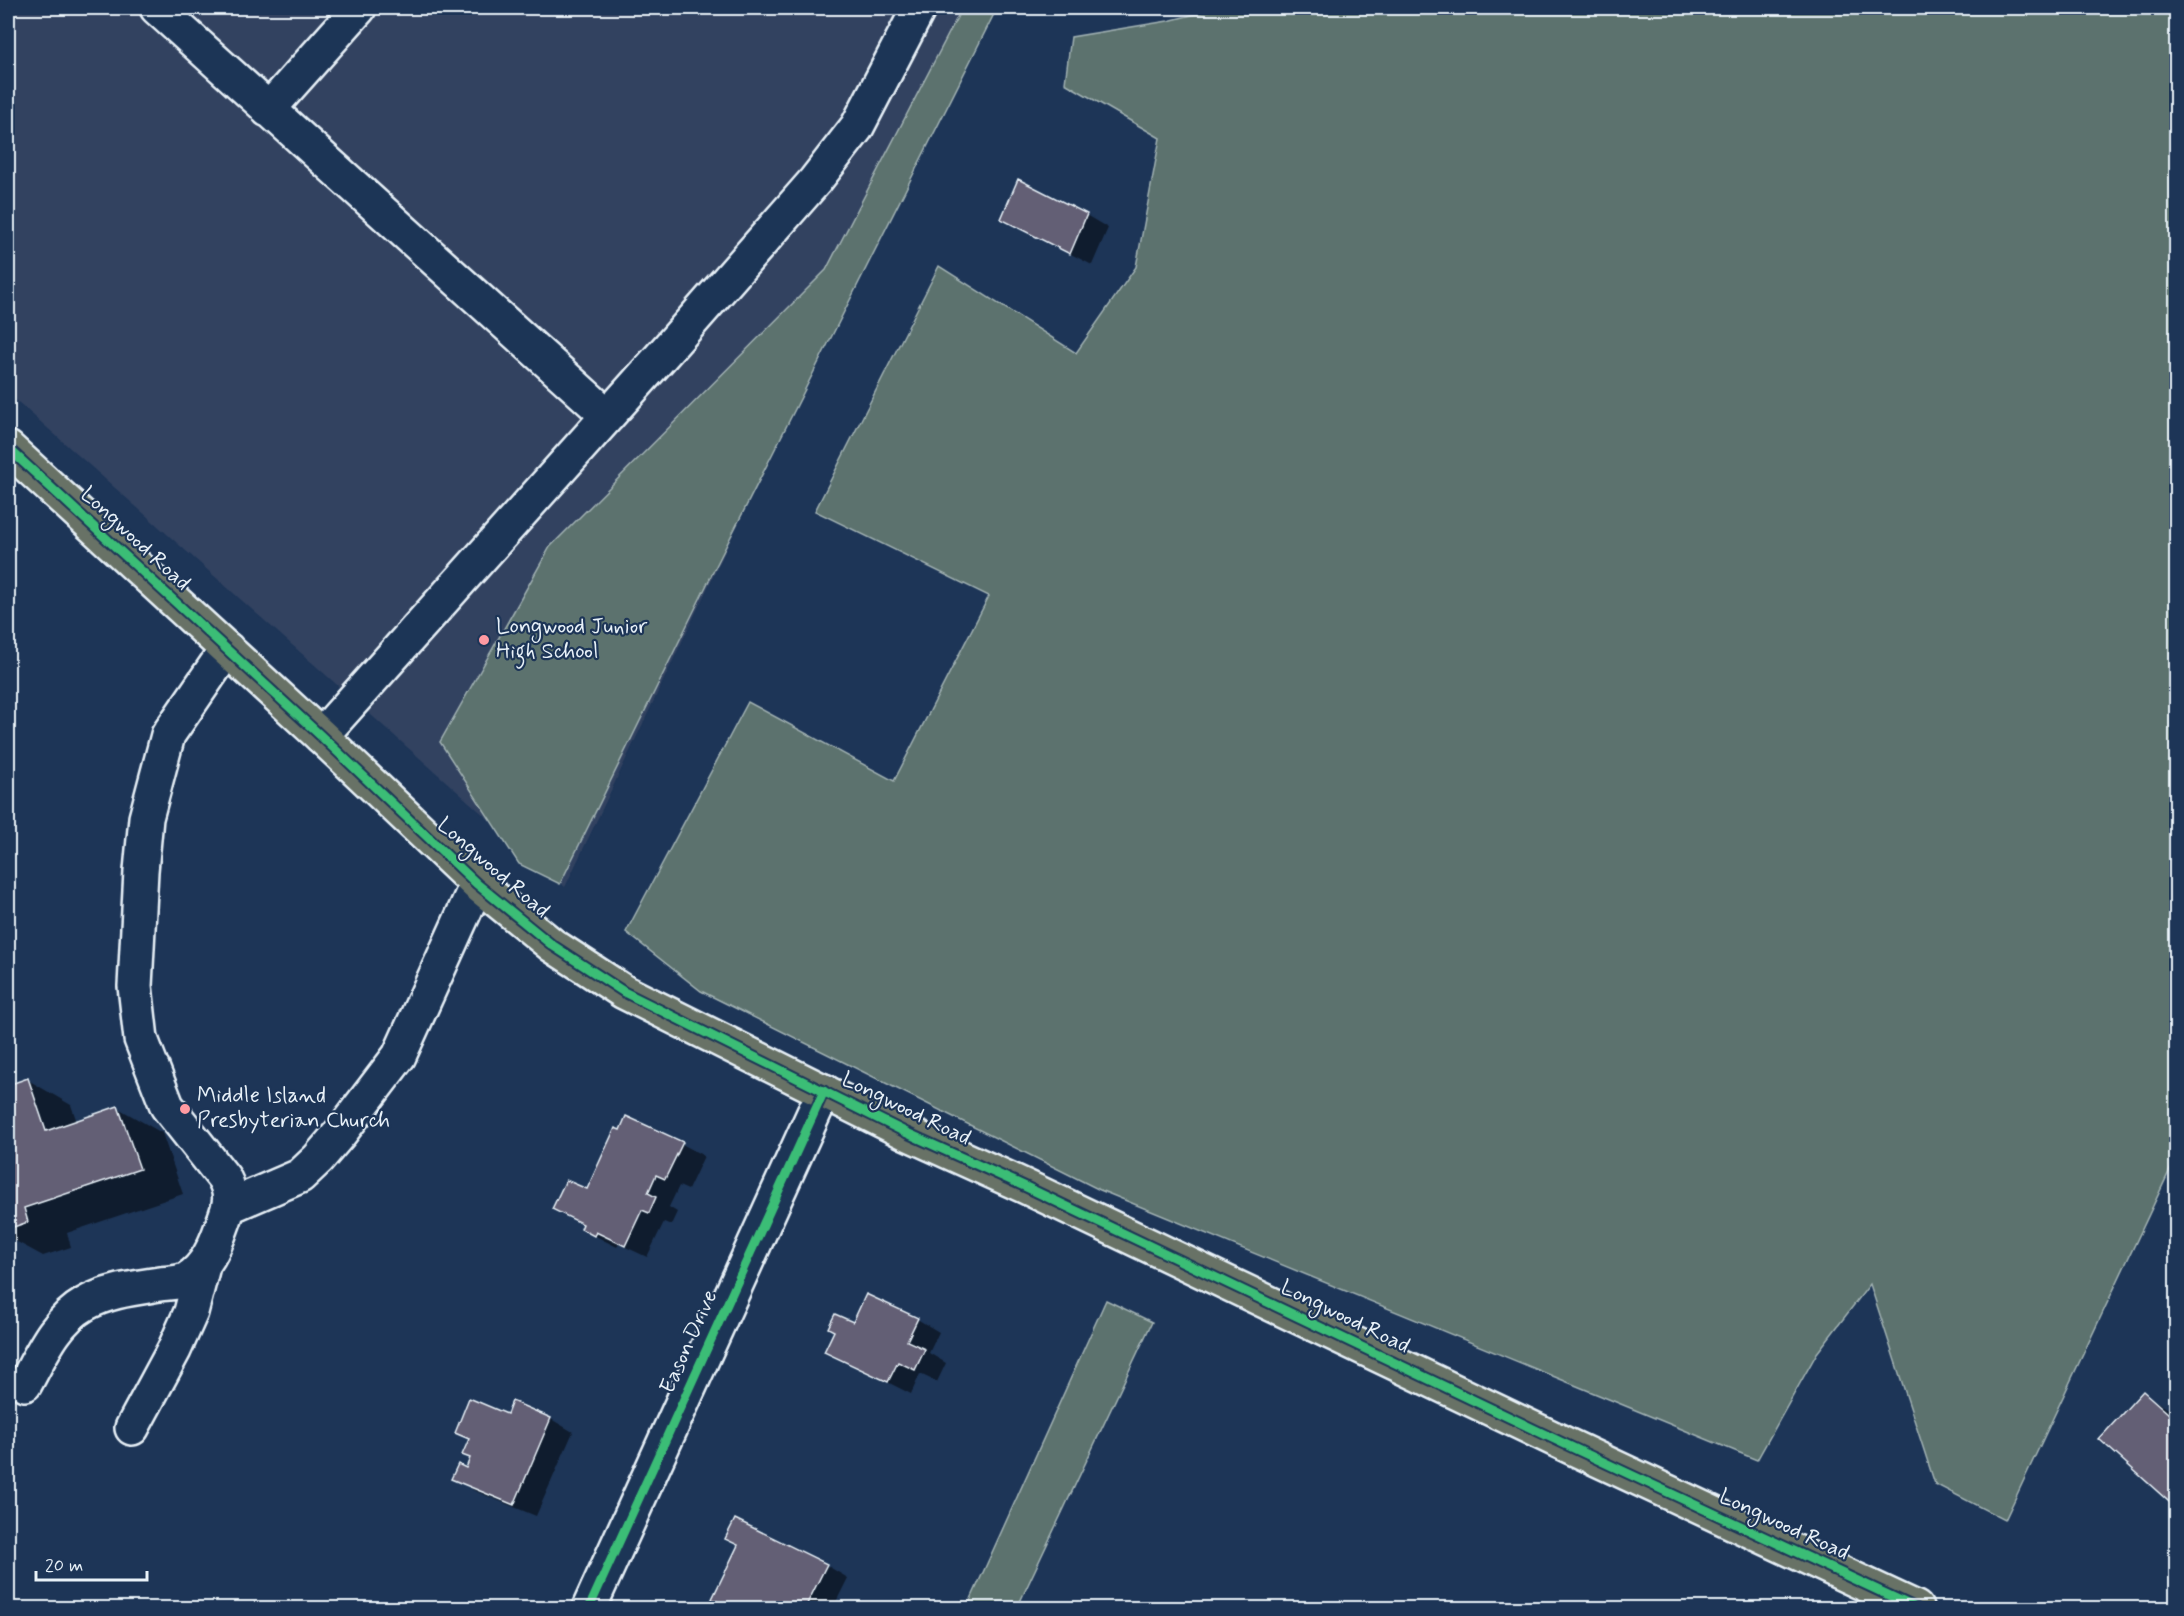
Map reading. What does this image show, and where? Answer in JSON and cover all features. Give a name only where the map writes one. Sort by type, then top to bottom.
[{"type":"main road","name":"Longwood Road","points":[[8,448],[321,736],[477,884],[552,945],[624,992],[907,1133],[1916,1608]]},
{"type":"street","points":[[268,110],[359,8]]},
{"type":"street","points":[[321,736],[815,181],[857,127],[920,8]]},
{"type":"street","points":[[167,11],[268,110],[608,416]]},
{"type":"street","points":[[132,1428],[187,1321],[203,1266],[217,1240],[230,1206],[230,1189],[224,1178],[167,1106],[153,1075],[141,1039],[135,986],[146,818],[168,735],[227,649]]},
{"type":"street","points":[[230,1206],[300,1176],[341,1132],[399,1056],[477,884]]},
{"type":"street","name":"Eason Drive","points":[[589,1608],[824,1091]]},
{"type":"street","points":[[25,1384],[53,1332],[82,1305],[100,1296],[186,1280],[203,1266]]},
{"type":"shaded area","name":"Longwood Junior High School","points":[[8,8],[984,8],[565,887],[8,393]]},
{"type":"green space","points":[[962,8],[997,8],[717,564],[560,884],[519,864],[440,742],[550,547],[826,270]]},
{"type":"green space","points":[[1219,8],[2176,8],[2176,1157],[2005,1520],[1935,1484],[1870,1284],[1817,1353],[1757,1460],[1100,1190],[701,991],[626,932],[748,702],[894,781],[989,596],[815,511],[939,266],[1076,353],[1136,267],[1160,138],[1065,83],[1071,37],[1168,21]]},
{"type":"green space","points":[[1106,1300],[1152,1322],[1017,1608],[967,1608]]},
{"type":"building","points":[[1018,179],[1087,214],[1070,254],[1001,219]]},
{"type":"building","points":[[28,1078],[46,1131],[118,1106],[140,1169],[24,1208],[28,1222],[8,1229],[8,1085]]},
{"type":"building","points":[[626,1116],[683,1142],[665,1179],[656,1175],[648,1193],[656,1197],[649,1213],[642,1210],[625,1246],[596,1232],[594,1236],[581,1229],[583,1224],[552,1209],[566,1180],[587,1189],[615,1128],[620,1130]]},
{"type":"building","points":[[866,1294],[918,1318],[907,1341],[925,1349],[915,1370],[898,1362],[888,1382],[824,1352],[834,1331],[828,1328],[835,1314],[853,1322]]},
{"type":"building","points":[[2143,1391],[2169,1414],[2176,1408],[2176,1508],[2099,1439]]},
{"type":"building","points":[[469,1398],[507,1414],[512,1401],[551,1418],[514,1505],[451,1479],[458,1464],[466,1468],[470,1458],[462,1455],[469,1439],[455,1433]]},
{"type":"building","points":[[735,1519],[827,1564],[805,1608],[732,1608],[712,1599],[738,1545],[725,1539]]},
{"type":"cycle path","points":[[8,448],[321,736],[477,884],[552,945],[624,992],[907,1133],[1024,1186],[1567,1445],[1916,1608]]},
{"type":"cycle path","points":[[589,1608],[824,1091]]},
{"type":"place","name":"Longwood Junior High School","points":[[484,640]]},
{"type":"place","name":"Middle Island Presbyterian Church","points":[[185,1109]]}]
